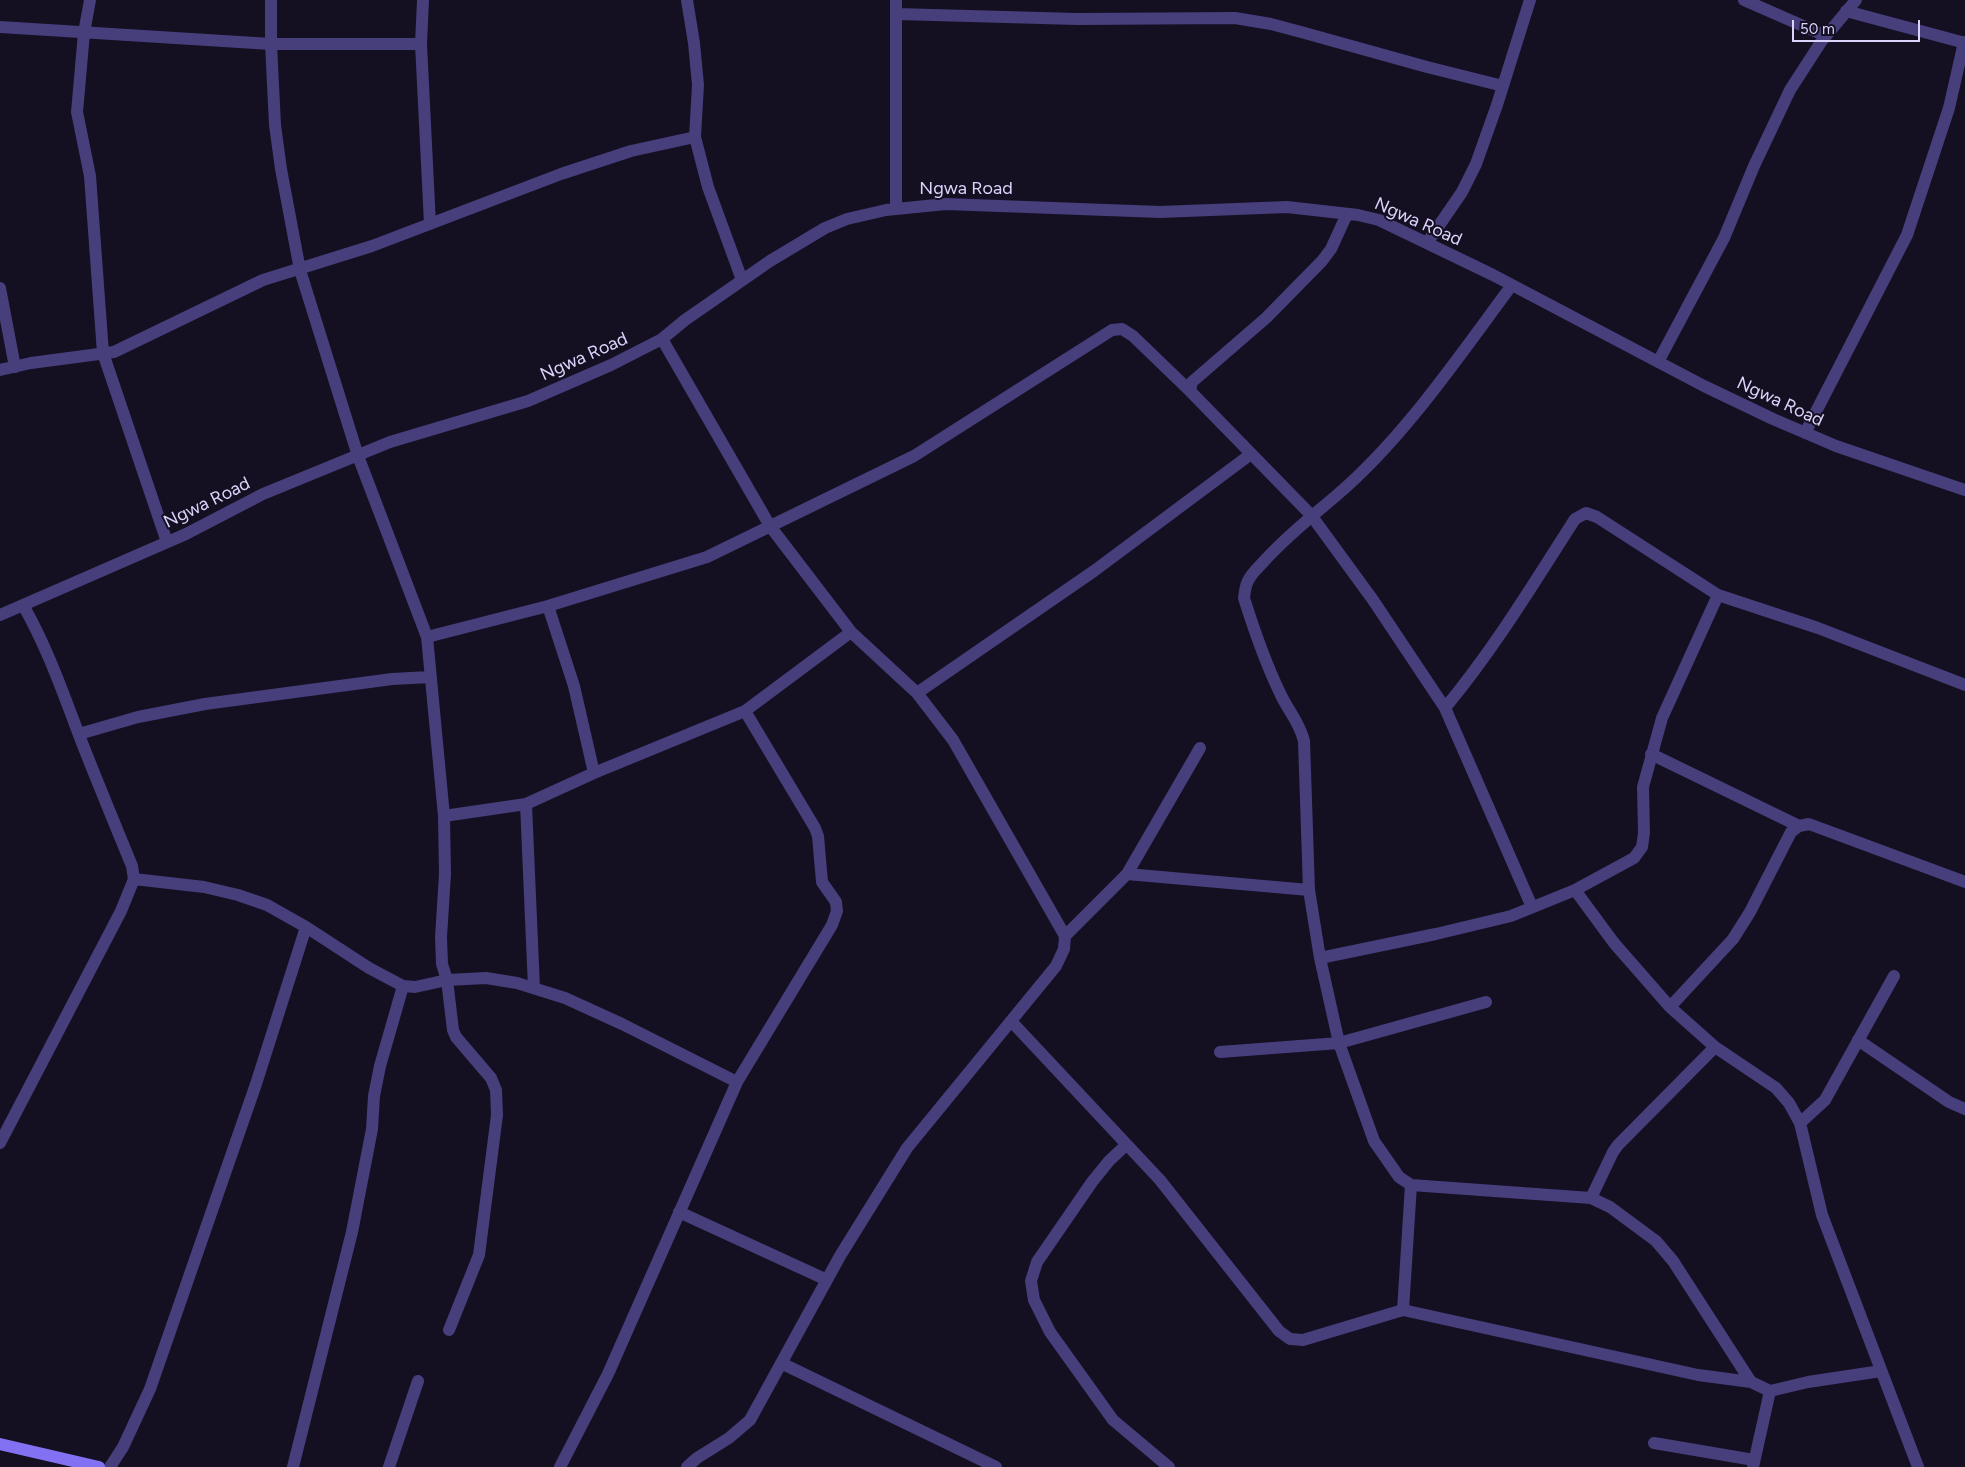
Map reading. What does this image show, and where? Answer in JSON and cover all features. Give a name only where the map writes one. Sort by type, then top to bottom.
[{"type":"street","points":[[90,0],[84,33],[78,112],[90,176],[103,353],[167,542]]},
{"type":"street","points":[[271,0],[275,126],[300,270],[358,456],[427,637],[444,816],[446,874],[441,937],[442,964],[447,980],[454,1030],[456,1037],[491,1078],[496,1090],[497,1115],[479,1255],[449,1330]]},
{"type":"street","points":[[423,0],[421,44],[430,224]]},
{"type":"street","points":[[686,0],[694,43],[698,85],[695,137],[708,187],[742,280]]},
{"type":"street","points":[[896,0],[896,209]]},
{"type":"street","points":[[1428,244],[1462,192],[1476,164],[1530,0]]},
{"type":"street","points":[[1744,0],[1826,36]]},
{"type":"street","points":[[1658,362],[1724,238],[1754,166],[1790,90],[1826,36],[1856,0]]},
{"type":"street","points":[[1805,433],[1907,235],[1947,117],[1964,42],[1846,11]]},
{"type":"street","points":[[896,14],[1077,19],[1235,18],[1271,24],[1503,86]]},
{"type":"street","points":[[0,27],[271,44],[421,44]]},
{"type":"street","points":[[0,370],[114,352],[262,280],[300,270],[430,224],[561,174],[631,151],[695,137]]},
{"type":"street","name":"Ngwa Road","points":[[0,615],[167,542],[263,494],[390,442],[528,401],[611,365],[662,339],[685,320],[742,280],[825,228],[847,219],[896,209],[946,204],[1160,212],[1287,207],[1379,220],[1512,285],[1704,386],[1805,433],[1836,446],[1965,490]]},
{"type":"street","points":[[1190,391],[1192,382],[1266,318],[1322,262],[1331,249],[1347,214]]},
{"type":"street","points":[[1512,285],[1433,391],[1388,444],[1337,495],[1276,548],[1248,580],[1244,598],[1268,668],[1287,709],[1301,727],[1304,741],[1309,890],[1320,958],[1339,1043],[1374,1142],[1399,1177],[1411,1185],[1592,1198],[1610,1207],[1656,1241],[1673,1261],[1750,1382]]},
{"type":"street","points":[[0,288],[15,367]]},
{"type":"street","points":[[427,637],[548,606],[707,557],[914,456],[1112,330],[1122,329],[1133,336],[1190,391],[1312,515],[1373,600],[1445,708],[1532,907]]},
{"type":"street","points":[[662,339],[770,526],[851,632],[917,693],[953,740],[1065,936],[1064,949],[1056,966],[907,1148],[827,1280],[750,1420],[729,1438],[697,1458],[687,1467]]},
{"type":"street","points":[[917,693],[1094,571],[1251,454]]},
{"type":"street","points":[[1445,708],[1469,678],[1523,601],[1575,519],[1586,513],[1597,516],[1718,595],[1818,628],[1965,685]]},
{"type":"street","points":[[1320,958],[1502,918],[1575,890],[1634,858],[1642,847],[1644,834],[1643,787],[1662,718],[1718,595]]},
{"type":"street","points":[[0,1143],[122,911],[134,879],[132,866],[44,645],[23,605]]},
{"type":"street","points":[[548,606],[574,686],[594,774]]},
{"type":"street","points":[[444,816],[526,804],[745,711],[851,632]]},
{"type":"street","points":[[79,734],[138,717],[205,704],[392,679],[430,677]]},
{"type":"street","points":[[560,1467],[608,1374],[737,1082],[832,925],[837,912],[836,902],[822,882],[818,836],[815,828],[745,711]]},
{"type":"street","points":[[1065,936],[1127,874],[1200,748]]},
{"type":"street","points":[[1652,754],[1798,826]]},
{"type":"street","points":[[526,804],[534,988]]},
{"type":"street","points":[[1670,1006],[1733,938],[1750,912],[1792,832],[1798,826],[1809,824],[1965,882]]},
{"type":"street","points":[[1127,874],[1309,890]]},
{"type":"street","points":[[134,879],[204,887],[238,895],[267,905],[306,927],[369,968],[403,986],[415,987],[447,980],[486,978],[517,983],[565,998],[622,1024],[737,1082]]},
{"type":"street","points":[[1575,890],[1614,943],[1670,1006],[1716,1047],[1776,1088],[1789,1103],[1800,1123],[1822,1215],[1918,1467]]},
{"type":"street","points":[[110,1467],[123,1447],[150,1389],[256,1084],[306,927]]},
{"type":"street","points":[[1800,1123],[1825,1100],[1894,976]]},
{"type":"street","points":[[293,1467],[352,1232],[372,1129],[374,1096],[380,1066],[403,986]]},
{"type":"street","points":[[1220,1052],[1339,1043],[1486,1002]]},
{"type":"street","points":[[1011,1021],[1160,1180],[1279,1331],[1290,1339],[1303,1340],[1403,1310],[1698,1376],[1750,1382],[1770,1391],[1808,1382],[1881,1371]]},
{"type":"street","points":[[1858,1040],[1949,1102],[1965,1109]]},
{"type":"street","points":[[1592,1198],[1618,1145],[1716,1047]]},
{"type":"street","points":[[1126,1145],[1109,1161],[1092,1182],[1037,1262],[1031,1281],[1034,1300],[1050,1332],[1113,1420],[1168,1467]]},
{"type":"street","points":[[1403,1310],[1411,1185]]},
{"type":"street","points":[[679,1212],[827,1280]]},
{"type":"street","points":[[781,1364],[996,1467]]},
{"type":"street","points":[[389,1467],[418,1381]]},
{"type":"street","points":[[1654,1443],[1753,1464],[1770,1391]]},
{"type":"street","points":[[0,1444],[99,1467]]}]
